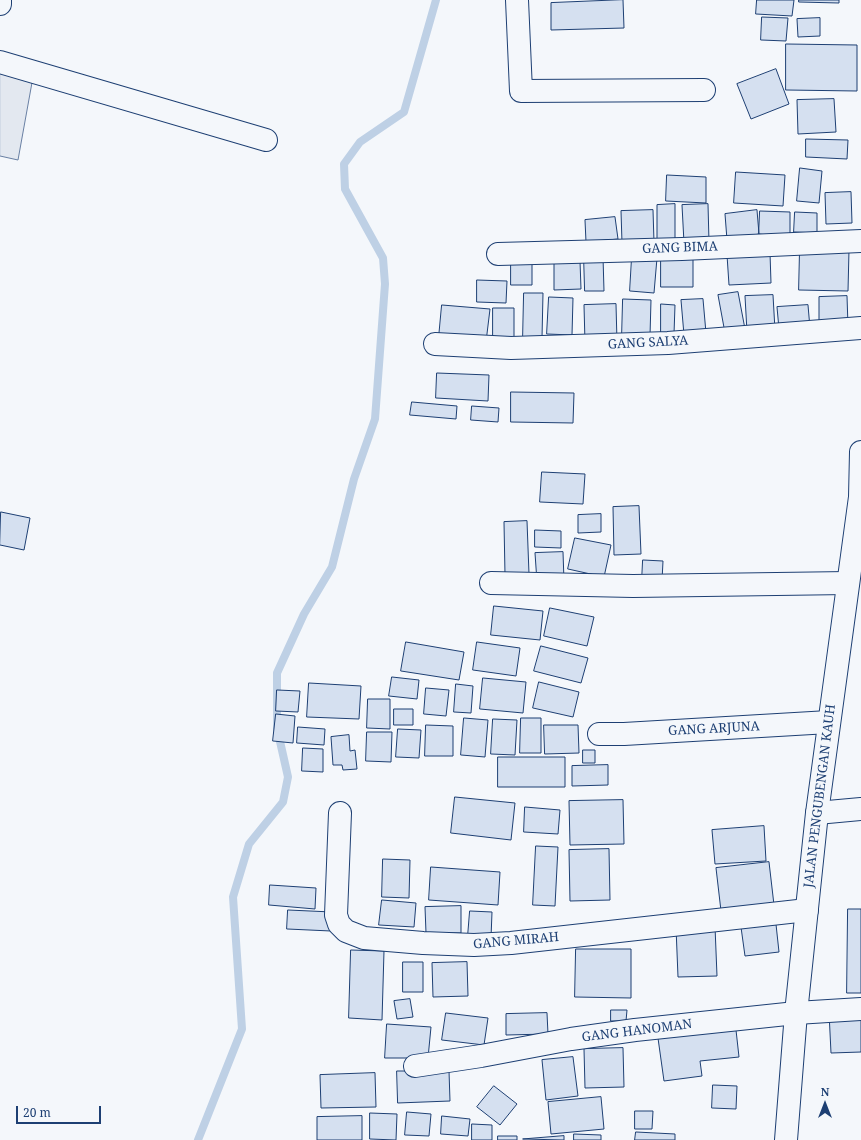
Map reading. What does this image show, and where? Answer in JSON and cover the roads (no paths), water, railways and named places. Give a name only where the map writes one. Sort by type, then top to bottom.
[{"type":"street","points":[[517,0],[521,91],[704,90]]},
{"type":"street","points":[[0,62],[266,140]]},
{"type":"street","name":"GANG BIMA","points":[[498,254],[682,249],[861,240]]},
{"type":"street","name":"GANG SALYA","points":[[435,344],[512,348],[668,343],[861,328]]},
{"type":"street","name":"JALAN PENGUBENGAN KAUH","points":[[786,1140],[796,1013],[817,813],[829,722],[852,589],[860,497],[861,452]]},
{"type":"street","points":[[491,583],[852,589]]},
{"type":"street","name":"GANG ARJUNA","points":[[599,734],[624,734],[829,722]]},
{"type":"street","points":[[817,813],[861,809]]},
{"type":"street","name":"GANG MIRAH","points":[[340,813],[336,915],[339,924],[346,931],[364,938],[423,943],[482,945],[807,910]]},
{"type":"street","name":"GANG HANOMAN","points":[[415,1066],[481,1056],[570,1039],[643,1029],[796,1013],[861,1009]]},
{"type":"waterway","points":[[198,1140],[242,1029],[233,897],[249,844],[283,802],[288,777],[277,728],[277,673],[304,614],[332,567],[354,479],[375,419],[385,284],[383,258],[345,189],[344,164],[360,142],[404,112],[436,0]]}]
